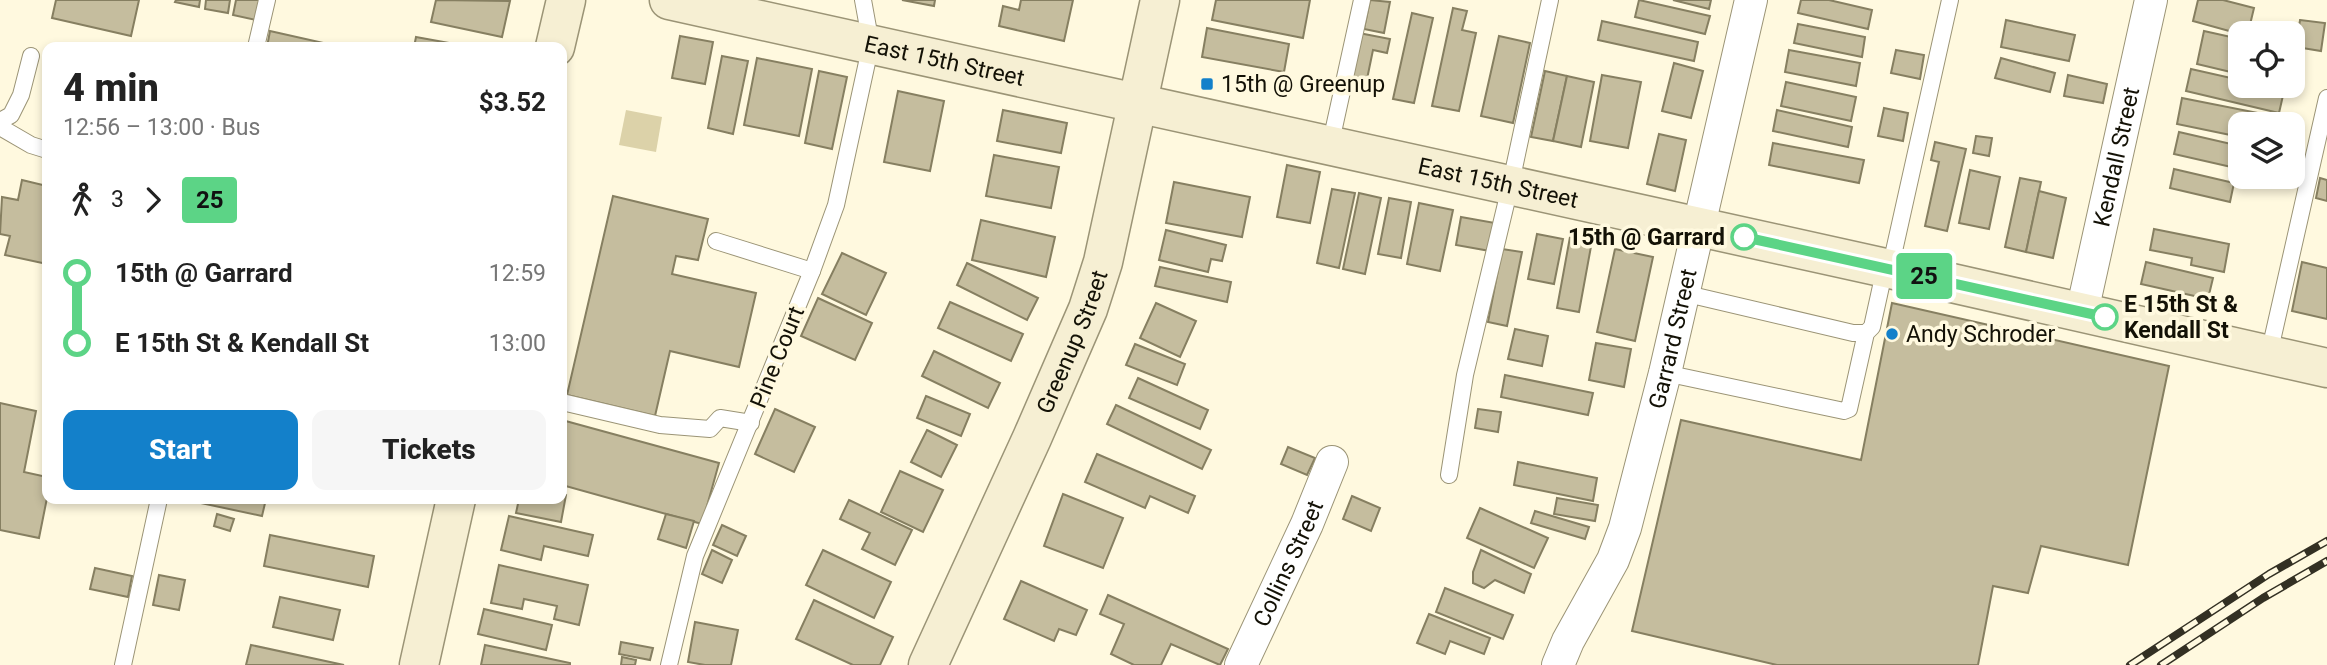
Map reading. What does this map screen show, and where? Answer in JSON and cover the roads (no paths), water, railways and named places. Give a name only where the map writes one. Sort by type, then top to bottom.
[{"type":"street","points":[[556,42],[566,0]]},
{"type":"street","name":"East 15th Street","points":[[669,0],[2327,368]]},
{"type":"street","name":"Greenup Street","points":[[928,665],[1088,309],[1103,262],[1160,0]]},
{"type":"street","name":"Garrard Street","points":[[1558,665],[1612,560],[1625,528],[1665,373],[1751,0]]},
{"type":"street","name":"Kendall Street","points":[[2082,312],[2151,0]]},
{"type":"street","name":"Collins Street","points":[[1241,665],[1307,524],[1332,462]]},
{"type":"street","points":[[419,665],[455,504]]},
{"type":"lane","points":[[258,42],[267,0]]},
{"type":"lane","points":[[863,0],[871,44]]},
{"type":"lane","points":[[1330,146],[1362,0]]},
{"type":"lane","points":[[1449,475],[1465,375],[1510,187],[1550,0]]},
{"type":"lane","points":[[1665,373],[1844,411],[1849,409],[1866,333],[1872,327],[1888,269],[1950,0]]},
{"type":"lane","name":"Pine Court","points":[[668,665],[695,556],[751,423],[836,205],[871,44]]},
{"type":"lane","points":[[0,121],[11,116],[21,95],[31,56]]},
{"type":"lane","points":[[2269,354],[2327,98]]},
{"type":"lane","points":[[0,127],[42,148]]},
{"type":"lane","points":[[716,241],[812,271]]},
{"type":"lane","points":[[1683,293],[1853,333],[1866,333]]},
{"type":"lane","points":[[567,403],[660,425],[710,429],[720,418],[751,423]]},
{"type":"lane","points":[[122,665],[158,504]]},
{"type":"railway","points":[[2130,665],[2269,574],[2327,541]]},
{"type":"railway","points":[[2161,665],[2263,598],[2327,561]]},
{"type":"place","name":"15th @ Greenup","points":[[1207,84]]},
{"type":"place","name":"15th @ Garrard","points":[[1744,237]]},
{"type":"place","name":"E 15th St & Kendall St","points":[[2105,317]]},
{"type":"place","name":"Andy Schroder","points":[[1892,334]]}]
